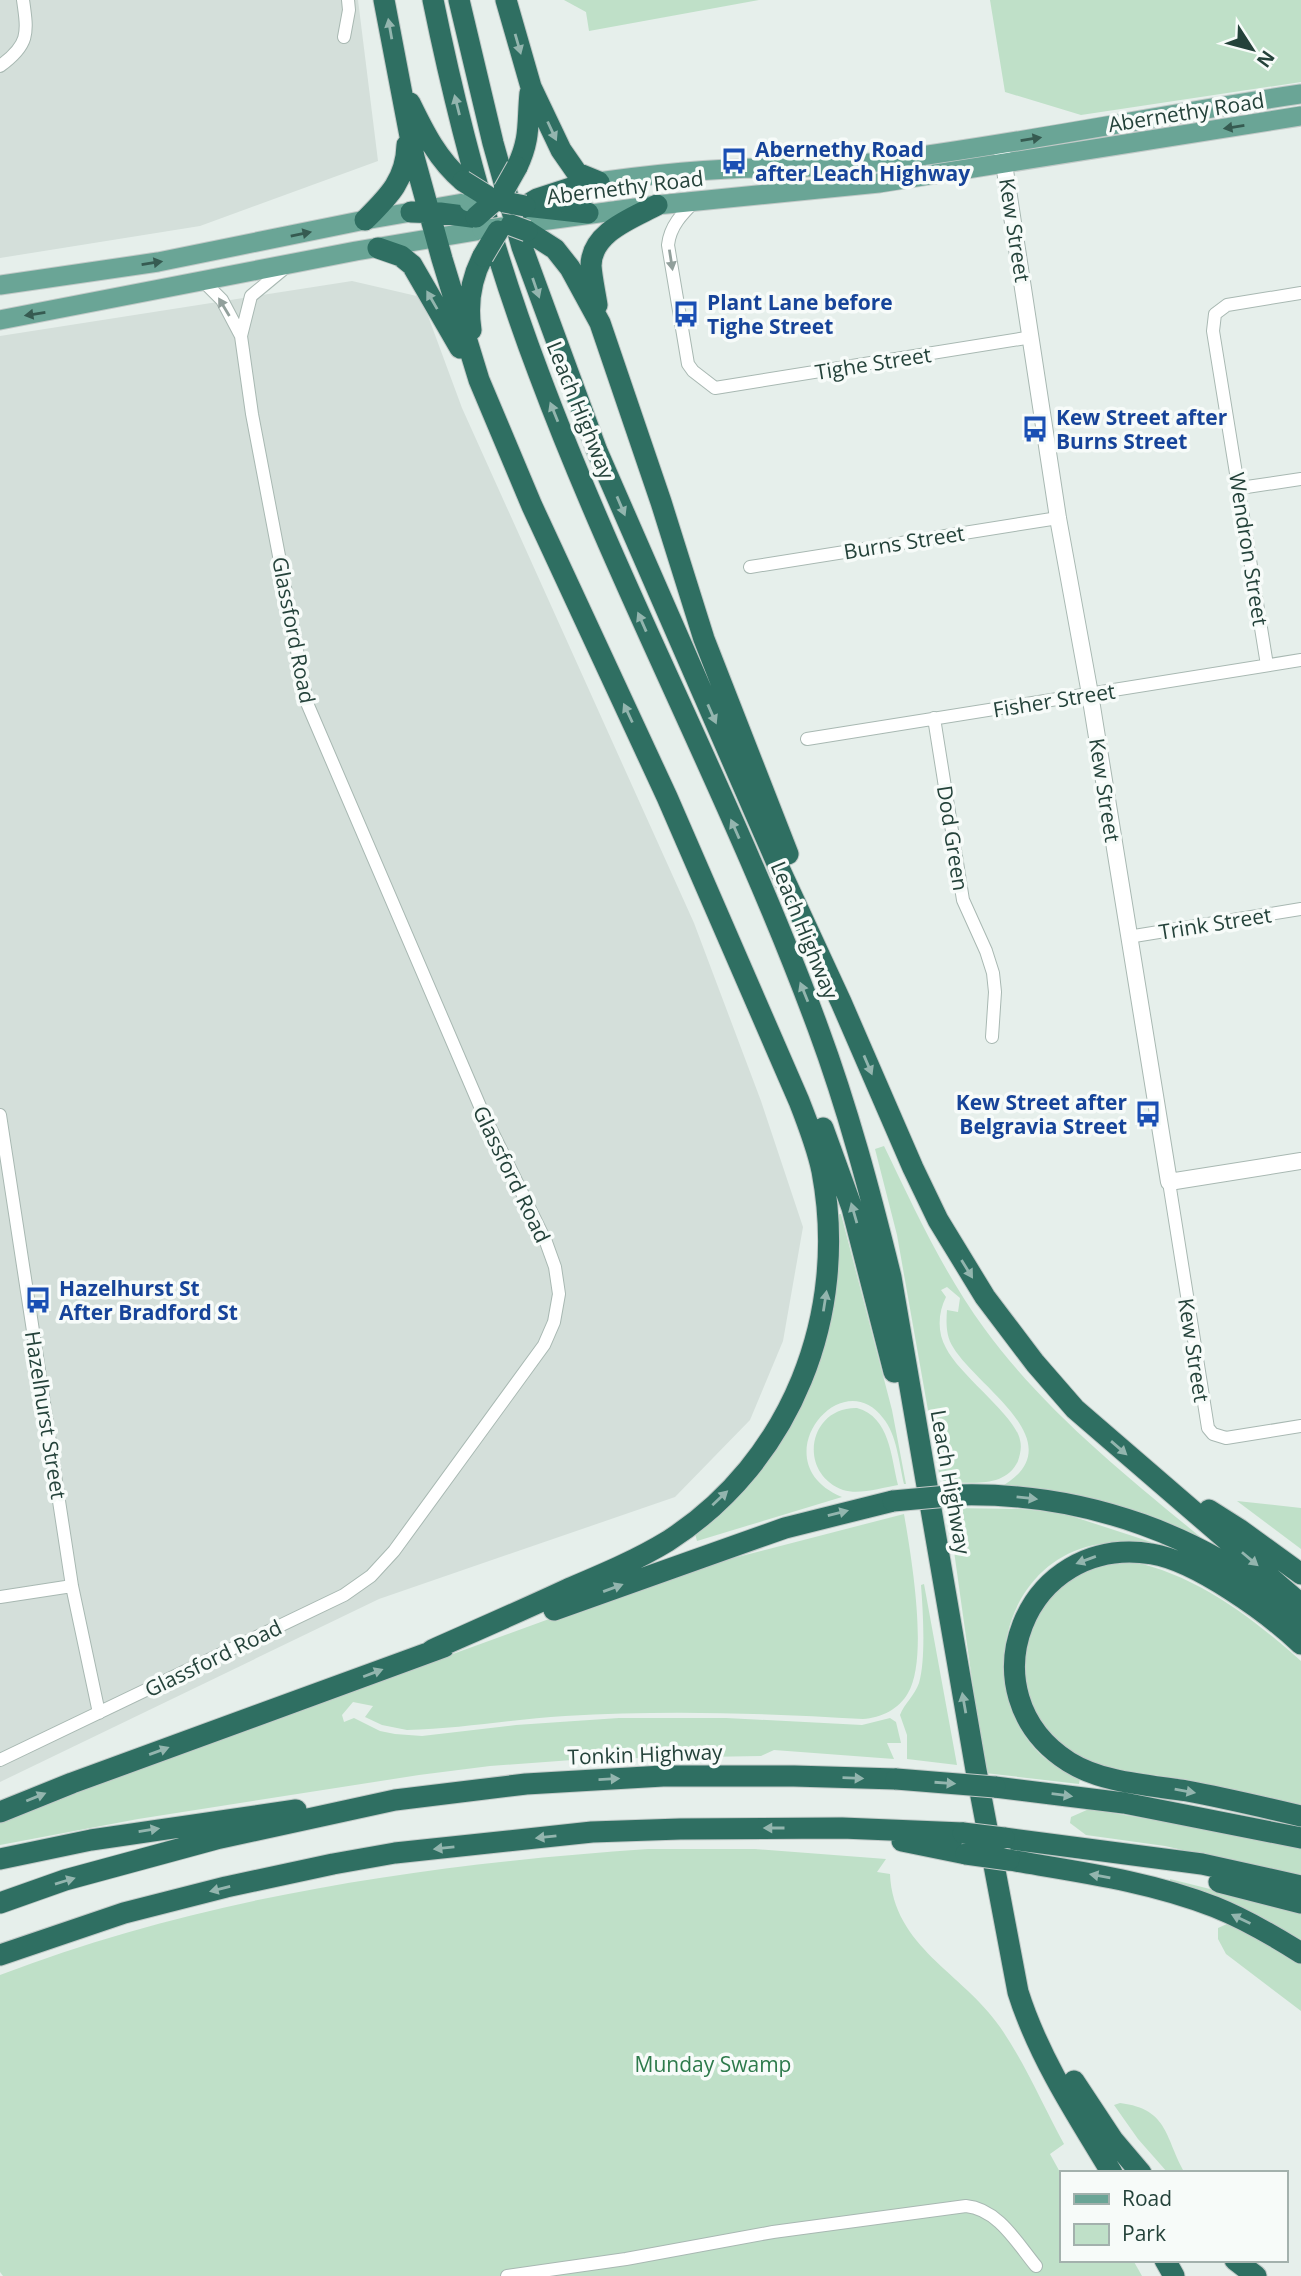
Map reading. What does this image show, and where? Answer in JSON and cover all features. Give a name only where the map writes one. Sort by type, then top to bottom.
[{"type":"highway","points":[[0,1812],[432,1650],[637,1558],[667,1541],[691,1524],[740,1479],[759,1454],[783,1418],[808,1367],[824,1308],[829,1266],[829,1228],[821,1169],[813,1137],[667,797],[532,506],[478,380],[424,211],[384,0]]},
{"type":"highway","name":"Leach Highway","points":[[433,0],[471,161],[502,270],[539,375],[624,582],[764,891],[844,1102],[891,1277],[1004,1917]]},
{"type":"highway","name":"Leach Highway","points":[[459,0],[493,143],[522,247],[597,451],[913,1167],[938,1220],[985,1297],[1075,1409],[1142,1468]]},
{"type":"highway","points":[[506,0],[531,87],[561,150],[577,173],[591,183]]},
{"type":"highway","points":[[395,59],[409,100],[428,139],[450,171],[471,188],[529,212],[588,213]]},
{"type":"highway","points":[[433,238],[473,217],[504,190],[525,149],[531,87]]},
{"type":"highway","points":[[365,220],[391,192],[403,174],[407,157],[405,117]]},
{"type":"highway","points":[[478,380],[470,300],[473,280],[483,256],[507,225],[560,190],[591,183]]},
{"type":"highway","points":[[600,323],[591,264],[594,252],[600,240],[611,230],[657,205]]},
{"type":"highway","points":[[424,211],[473,217],[507,225],[529,212]]},
{"type":"highway","points":[[529,212],[570,268],[600,323],[704,639],[793,866],[816,946]]},
{"type":"highway","points":[[378,248],[401,256],[412,265],[478,380]]},
{"type":"highway","points":[[729,939],[786,1044],[839,1168],[859,1233],[894,1372],[919,1444]]},
{"type":"highway","points":[[1142,1468],[1239,1529],[1301,1574]]},
{"type":"highway","points":[[1142,1468],[1301,1604]]},
{"type":"highway","points":[[432,1650],[785,1528],[892,1501],[987,1494],[1069,1504],[1132,1521],[1186,1543],[1220,1562],[1267,1593],[1301,1620]]},
{"type":"highway","points":[[1301,1644],[1233,1593],[1188,1566],[1153,1554],[1113,1553],[1092,1557],[1076,1564],[1051,1582],[1040,1594],[1023,1622],[1018,1639],[1016,1667],[1019,1694],[1029,1719],[1050,1747],[1079,1767],[1102,1776],[1301,1816]]},
{"type":"highway","name":"Tonkin Highway","points":[[0,1903],[65,1880],[216,1839],[395,1800],[526,1784],[663,1776],[896,1779],[995,1787],[1124,1803],[1301,1838]]},
{"type":"highway","points":[[0,1858],[91,1840],[271,1812],[395,1800]]},
{"type":"highway","points":[[0,1955],[124,1913],[226,1887],[395,1853],[592,1832],[842,1828],[965,1844],[1009,1860],[1129,1881],[1216,1907],[1301,1952]]},
{"type":"highway","points":[[965,1844],[1004,1838],[1047,1842],[1202,1864],[1301,1886]]},
{"type":"highway","points":[[1047,1842],[1301,1903]]},
{"type":"highway","points":[[1004,1917],[1018,1992],[1026,2017],[1066,2095],[1111,2171]]},
{"type":"highway","points":[[1004,1917],[1024,1977],[1055,2046],[1097,2118],[1139,2171]]},
{"type":"highway","points":[[1237,2262],[1256,2276]]},
{"type":"main road","name":"Abernethy Road","points":[[588,213],[879,183],[1002,154],[1301,94]]},
{"type":"main road","name":"Abernethy Road","points":[[591,183],[734,169],[838,166],[1002,154],[1301,116]]},
{"type":"main road","points":[[0,285],[158,262],[365,220],[424,211]]},
{"type":"main road","points":[[0,320],[433,238]]},
{"type":"street","points":[[0,66],[21,49],[27,26],[23,0]]},
{"type":"street","points":[[344,37],[348,0]]},
{"type":"street","name":"Kew Street","points":[[1002,154],[1058,518],[1090,694],[1206,1422],[1213,1434],[1226,1438],[1301,1426]]},
{"type":"street","name":"Tighe Street","points":[[695,201],[672,229],[668,245],[688,364],[715,388],[1032,337]]},
{"type":"street","name":"Glassford Road","points":[[241,336],[251,296],[289,265]]},
{"type":"street","name":"Glassford Road","points":[[0,1760],[344,1595],[371,1576],[394,1551],[544,1345],[554,1322],[559,1294],[555,1267],[546,1242],[482,1111],[307,703],[252,414],[241,336],[222,300],[203,281]]},
{"type":"street","name":"Wendron Street","points":[[1267,665],[1213,331],[1215,314],[1227,305],[1301,293]]},
{"type":"street","points":[[1240,488],[1301,479]]},
{"type":"street","name":"Burns Street","points":[[750,567],[1058,518]]},
{"type":"street","name":"Fisher Street","points":[[807,739],[1301,660]]},
{"type":"street","name":"Dod Green","points":[[934,718],[963,900],[993,972],[995,992],[992,1037]]},
{"type":"street","name":"Trink Street","points":[[1128,937],[1301,909]]},
{"type":"street","name":"Hazelhurst Street","points":[[0,1115],[4,1169],[72,1586],[99,1713]]},
{"type":"street","points":[[1168,1182],[1301,1161]]},
{"type":"street","points":[[0,1597],[72,1586]]},
{"type":"street","points":[[507,2276],[626,2259],[773,2232],[966,2206],[986,2210],[995,2217],[1036,2266]]},
{"type":"shaded area","points":[[0,0],[358,0],[378,161],[200,226],[0,258]]},
{"type":"shaded area","points":[[352,281],[421,297],[462,408],[694,923],[761,1101],[803,1227],[783,1341],[750,1420],[675,1497],[379,1599],[0,1782],[0,336]]},
{"type":"green space","points":[[564,0],[759,0],[589,31],[586,12]]},
{"type":"green space","points":[[990,0],[1301,0],[1301,82],[1081,115],[1005,92]]},
{"type":"green space","points":[[884,1146],[955,1285],[1008,1359],[1090,1443],[1210,1545],[999,1488],[1021,1471],[1029,1453],[1025,1435],[1015,1416],[953,1347],[947,1329],[947,1310],[958,1312],[960,1298],[947,1287],[941,1290],[946,1297],[940,1322],[943,1342],[963,1371],[1008,1419],[1016,1430],[1021,1448],[1018,1461],[1012,1470],[996,1480],[976,1483],[945,1482],[940,1478],[897,1235],[875,1149]]},
{"type":"green space","points":[[841,1214],[892,1410],[906,1484],[894,1441],[883,1418],[866,1404],[847,1402],[830,1409],[816,1423],[808,1442],[808,1462],[818,1482],[842,1497],[697,1541],[694,1530],[793,1414],[835,1215]]},
{"type":"green space","points":[[857,1408],[868,1413],[883,1429],[898,1485],[856,1492],[843,1490],[828,1482],[819,1470],[814,1456],[814,1442],[819,1429],[828,1418],[840,1411]]},
{"type":"green space","points":[[1237,1501],[1301,1508],[1301,1549]]},
{"type":"green space","points":[[948,1508],[1021,1509],[1062,1513],[1151,1542],[1150,1545],[1094,1545],[1056,1561],[1033,1581],[1017,1607],[1007,1636],[1004,1668],[1008,1699],[1020,1728],[1039,1753],[1080,1778],[1079,1784],[985,1773]]},
{"type":"green space","points":[[904,1514],[917,1606],[917,1656],[908,1693],[900,1704],[883,1715],[863,1719],[714,1713],[602,1714],[407,1730],[382,1725],[365,1717],[373,1706],[353,1702],[342,1715],[344,1722],[354,1718],[380,1731],[422,1736],[516,1725],[619,1718],[726,1718],[862,1725],[890,1718],[896,1722],[901,1743],[887,1743],[894,1759],[774,1750],[761,1756],[586,1759],[490,1766],[138,1819],[0,1845],[0,1823],[46,1802],[571,1611],[718,1562]]},
{"type":"green space","points":[[1120,1559],[1171,1573],[1194,1584],[1239,1611],[1301,1661],[1301,1805],[1183,1779],[1129,1772],[1096,1764],[1068,1753],[1037,1721],[1022,1674],[1026,1633],[1060,1582]]},
{"type":"green space","points":[[924,1584],[957,1765],[907,1759],[907,1735],[900,1715],[919,1683],[921,1673],[921,1585]]},
{"type":"green space","points":[[1089,1809],[1237,1834],[1301,1849],[1301,1877],[1165,1846],[1086,1835],[1070,1823],[1071,1817]]},
{"type":"green space","name":"Munday Swamp","points":[[648,1849],[755,1849],[886,1859],[877,1872],[890,1874],[894,1899],[903,1921],[932,1958],[985,2008],[1000,2027],[1026,2070],[1064,2144],[1050,2154],[1060,2172],[1060,2262],[1134,2262],[1142,2276],[3,2276],[0,2272],[0,1975],[158,1924],[238,1904],[401,1875],[565,1855]]},
{"type":"green space","points":[[1170,1879],[1301,1914],[1301,1944],[1170,1886]]},
{"type":"green space","points":[[1229,1923],[1301,1964],[1301,2011],[1226,1954],[1218,1939],[1218,1928]]},
{"type":"green space","points":[[1120,2103],[1136,2106],[1157,2119],[1184,2171],[1166,2171],[1138,2139],[1114,2105]]},
{"type":"place","name":"Abernethy Road after Leach Highway","points":[[734,161]]},
{"type":"place","name":"Plant Lane before Tighe Street","points":[[686,314]]},
{"type":"place","name":"Kew Street after Burns Street","points":[[1035,429]]},
{"type":"place","name":"Kew Street after Belgravia Street","points":[[1148,1114]]},
{"type":"place","name":"Hazelhurst St After Bradford St","points":[[38,1300]]}]
